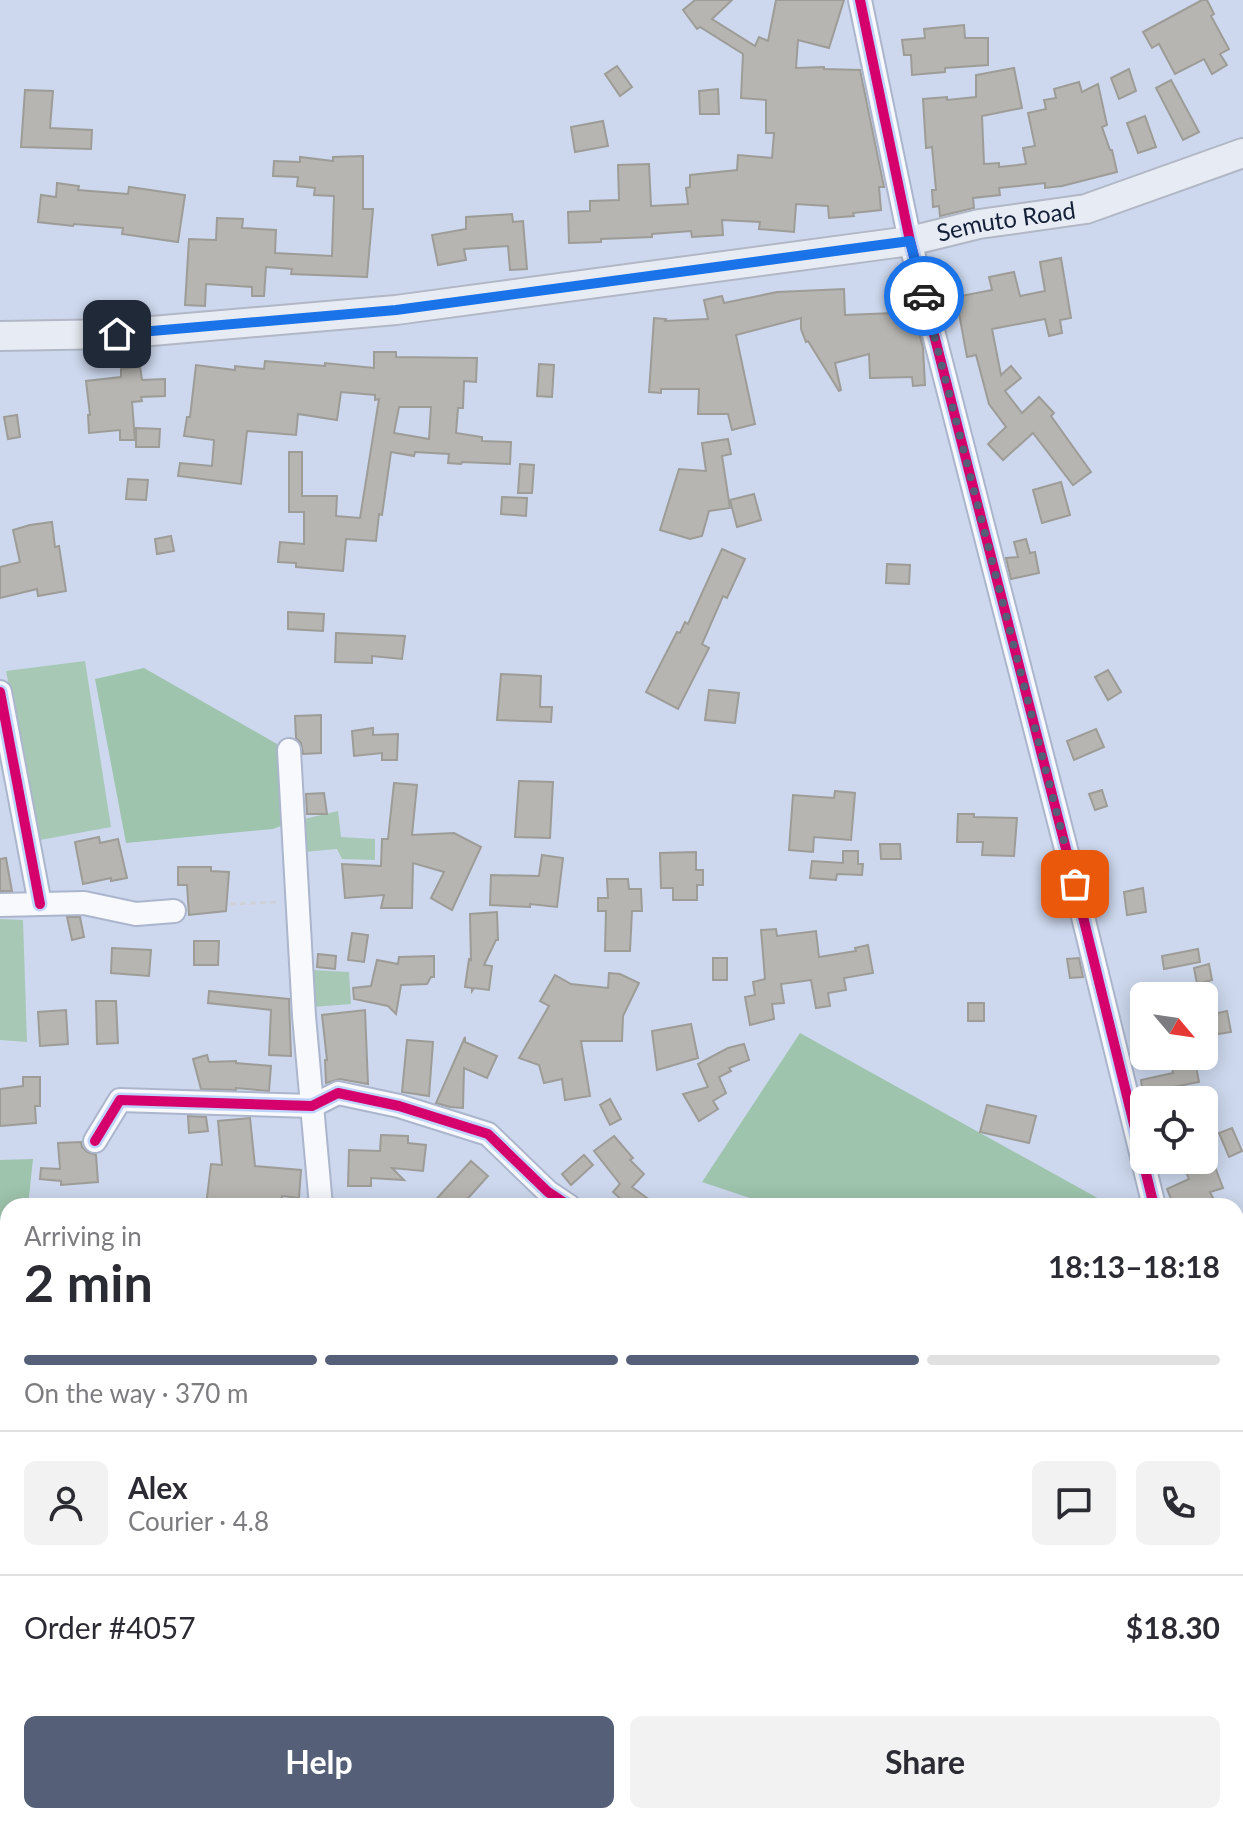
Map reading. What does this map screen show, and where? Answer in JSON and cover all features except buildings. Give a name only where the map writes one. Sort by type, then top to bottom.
[{"type":"main road","name":"Semuto Road","points":[[0,336],[117,334],[396,310],[910,241],[979,224],[1086,209],[1243,153]]},
{"type":"street","points":[[860,0],[910,241],[1152,1198]]},
{"type":"street","points":[[0,692],[40,904]]},
{"type":"street","points":[[289,750],[304,1016],[320,1198]]},
{"type":"street","points":[[0,905],[84,903],[136,914],[174,911]]},
{"type":"street","points":[[95,1141],[120,1100],[312,1106],[338,1093],[399,1106],[488,1134],[557,1198]]},
{"type":"path","points":[[230,904],[292,901]]},
{"type":"green space","points":[[85,661],[111,827],[40,840],[6,671]]},
{"type":"green space","points":[[144,668],[277,744],[281,826],[126,843],[95,679]]},
{"type":"green space","points":[[338,811],[341,837],[375,839],[375,860],[342,859],[337,849],[304,852],[300,820]]},
{"type":"green space","points":[[0,919],[23,920],[27,1042],[0,1040]]},
{"type":"green space","points":[[312,970],[349,972],[351,1004],[312,1007]]},
{"type":"green space","points":[[800,1033],[1098,1198],[750,1198],[702,1182]]},
{"type":"green space","points":[[33,1159],[29,1198],[0,1198],[0,1160]]},
{"type":"cycle path","points":[[860,0],[910,241],[1152,1198]]},
{"type":"cycle path","points":[[0,692],[40,904]]},
{"type":"cycle path","points":[[95,1141],[120,1100],[312,1106],[338,1093],[399,1106],[488,1134],[557,1198]]},
{"type":"way so far","points":[[924,296],[1075,884]]},
{"type":"route","points":[[117,334],[396,310],[910,241],[924,296]]}]
